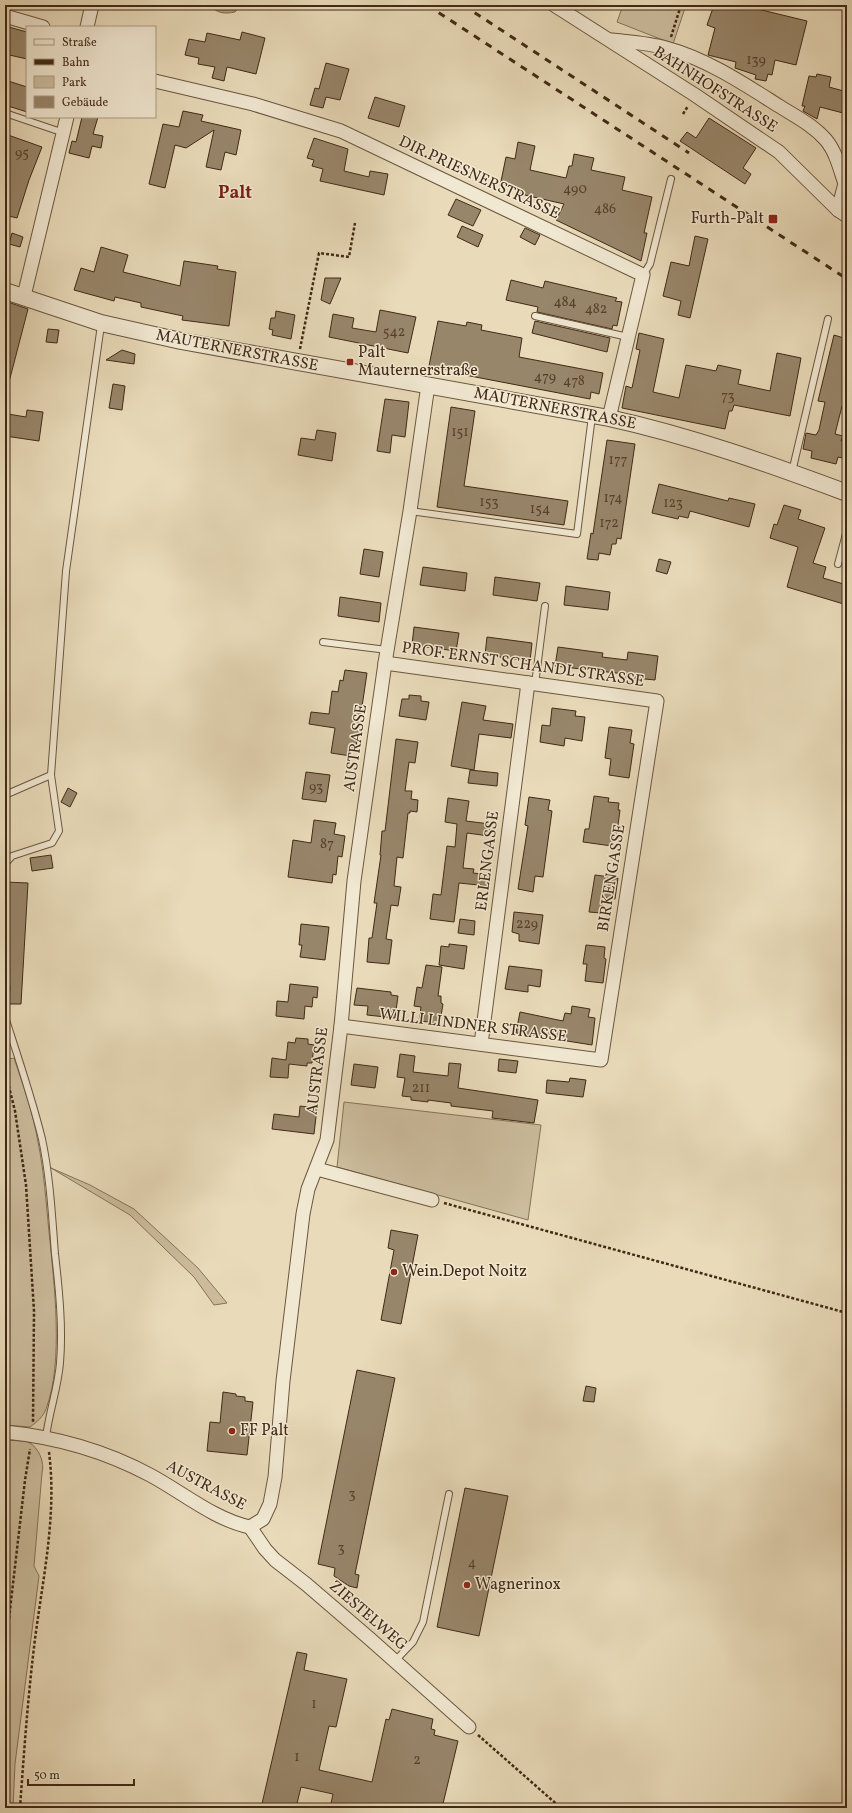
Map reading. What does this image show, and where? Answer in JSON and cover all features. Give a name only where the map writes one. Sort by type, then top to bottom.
[{"type":"street","points":[[87,26],[92,5]]},
{"type":"street","name":"BAHNHOFSTRASSE","points":[[554,5],[610,40],[779,152],[843,213]]},
{"type":"street","points":[[5,16],[40,26]]},
{"type":"street","points":[[610,40],[650,44],[667,48],[705,63],[737,80],[813,127],[826,140],[837,159],[846,180],[843,213]]},
{"type":"street","name":"DIR.PRIESNERSTRASSE","points":[[156,81],[253,104],[341,131],[643,275]]},
{"type":"street","points":[[24,296],[67,118]]},
{"type":"street","points":[[609,418],[643,275]]},
{"type":"street","name":"MAUTERNERSTRASSE","points":[[5,291],[24,296],[101,323],[181,341],[609,418],[685,437],[792,472],[847,493]]},
{"type":"street","name":"AUSTRASSE","points":[[5,1432],[46,1437],[107,1454],[150,1475],[233,1524],[250,1527],[263,1519],[271,1497],[275,1477],[283,1381],[302,1221],[308,1189],[327,1140],[341,1026],[354,881],[386,657],[410,511],[428,385]]},
{"type":"street","name":"PROF. ERNST SCHANDL STRASSE","points":[[386,657],[532,684],[657,701]]},
{"type":"street","name":"ERLENGASSE","points":[[481,1044],[532,684]]},
{"type":"street","name":"BIRKENGASSE","points":[[601,1060],[657,701]]},
{"type":"street","name":"WILLI LINDNER STRASSE","points":[[341,1026],[601,1060]]},
{"type":"street","points":[[317,1169],[432,1200]]},
{"type":"street","name":"ZIESTELWEG","points":[[250,1527],[265,1549],[275,1560],[306,1584],[469,1727]]},
{"type":"lane","points":[[5,113],[64,133]]},
{"type":"lane","points":[[643,275],[650,264],[672,179]]},
{"type":"lane","points":[[535,316],[628,337]]},
{"type":"lane","points":[[792,472],[828,319]]},
{"type":"lane","points":[[5,864],[12,856],[52,843],[59,831],[51,775],[66,571],[101,323]]},
{"type":"lane","points":[[410,511],[577,534],[592,415]]},
{"type":"lane","points":[[838,564],[847,530]]},
{"type":"lane","points":[[532,684],[545,606]]},
{"type":"lane","points":[[323,642],[386,657]]},
{"type":"lane","points":[[5,795],[51,775]]},
{"type":"lane","points":[[5,1017],[30,1095],[42,1140],[47,1169],[56,1262],[60,1324],[60,1362],[57,1386],[46,1437]]},
{"type":"lane","points":[[395,1661],[413,1642],[423,1622],[449,1494]]},
{"type":"path","points":[[669,43],[681,5]]},
{"type":"path","points":[[298,363],[319,253],[349,257],[355,222]]},
{"type":"path","points":[[5,1071],[15,1111],[26,1193],[34,1311],[32,1435],[25,1480],[5,1653]]},
{"type":"path","points":[[432,1200],[847,1312]]},
{"type":"path","points":[[20,1808],[35,1640],[51,1520],[52,1488],[46,1437]]},
{"type":"path","points":[[469,1727],[561,1808]]},
{"type":"green space","points":[[623,5],[686,5],[673,44],[617,22]]},
{"type":"green space","points":[[5,1048],[9,1059],[14,1058],[28,1099],[36,1131],[45,1187],[55,1298],[56,1346],[52,1390],[46,1409],[37,1421],[30,1427],[5,1425]]},
{"type":"green space","points":[[344,1102],[541,1125],[528,1220],[337,1167]]},
{"type":"green space","points":[[51,1168],[90,1185],[134,1209],[198,1268],[227,1303],[214,1305],[194,1277],[130,1215]]},
{"type":"green space","points":[[5,1440],[26,1441],[32,1444],[38,1451],[43,1465],[34,1566],[39,1576],[15,1764],[13,1808],[5,1808]]},
{"type":"shaded area","points":[[211,5],[240,5],[235,12],[225,13],[218,12]]},
{"type":"building","points":[[714,5],[727,8],[728,5],[746,5],[745,6],[807,21],[796,65],[775,60],[772,75],[768,74],[766,81],[755,79],[756,75],[735,68],[736,62],[708,55],[715,28],[707,25]]},
{"type":"building","points":[[5,26],[26,32],[26,59],[5,54]]},
{"type":"building","points":[[242,32],[265,38],[256,74],[227,67],[224,81],[212,78],[215,67],[198,64],[199,58],[185,55],[189,39],[205,42],[207,33],[240,40]]},
{"type":"building","points":[[326,63],[349,69],[340,100],[326,97],[323,108],[310,105],[315,88],[319,89]]},
{"type":"building","points":[[817,74],[831,77],[829,87],[847,92],[847,114],[820,107],[817,119],[803,111],[805,106],[802,106],[809,76],[816,77]]},
{"type":"building","points":[[5,80],[26,87],[26,112],[5,105]]},
{"type":"building","points":[[375,97],[405,106],[399,127],[368,118]]},
{"type":"building","points":[[183,111],[203,115],[201,121],[241,130],[236,155],[225,152],[221,170],[206,167],[214,130],[186,148],[175,145],[165,188],[149,184],[163,124],[179,127]]},
{"type":"building","points":[[82,118],[98,118],[93,134],[103,136],[101,148],[92,146],[89,158],[69,153],[72,141],[76,142]]},
{"type":"building","points":[[709,118],[756,148],[743,168],[751,174],[745,184],[680,141],[687,132],[696,138]]},
{"type":"building","points":[[8,135],[42,147],[29,180],[17,218],[5,215],[5,142]]},
{"type":"building","points":[[314,138],[348,149],[344,171],[369,177],[370,171],[388,174],[384,195],[320,181],[323,169],[312,166],[314,160],[307,158]]},
{"type":"building","points":[[518,142],[535,146],[530,170],[566,178],[569,166],[572,166],[574,154],[594,158],[591,170],[625,177],[622,190],[652,197],[644,233],[647,233],[641,261],[556,220],[564,204],[516,193],[516,189],[500,186],[506,157],[515,159]]},
{"type":"building","points":[[456,199],[481,210],[473,226],[448,215]]},
{"type":"building","points":[[462,226],[483,235],[478,247],[457,237]]},
{"type":"building","points":[[525,228],[540,235],[535,245],[520,237]]},
{"type":"building","points":[[12,233],[23,237],[20,247],[9,244]]},
{"type":"building","points":[[695,236],[708,239],[690,318],[678,315],[681,301],[663,296],[671,262],[689,266]]},
{"type":"building","points":[[101,247],[128,255],[123,272],[180,286],[184,261],[218,266],[217,269],[236,272],[229,326],[182,320],[183,316],[141,307],[141,303],[115,297],[114,301],[74,290],[81,268],[94,272]]},
{"type":"building","points":[[325,278],[341,278],[330,304],[321,300]]},
{"type":"building","points":[[511,280],[543,288],[545,281],[617,298],[615,301],[622,302],[617,326],[613,325],[612,329],[537,312],[538,307],[506,300]]},
{"type":"building","points":[[5,301],[28,309],[9,382],[5,382]]},
{"type":"building","points":[[380,310],[416,317],[408,353],[329,337],[333,314],[354,318],[352,328],[376,332]]},
{"type":"building","points":[[276,311],[295,315],[291,339],[272,335],[273,330],[269,329],[271,318],[275,318]]},
{"type":"building","points":[[438,321],[466,326],[467,322],[482,325],[481,330],[522,338],[519,357],[603,373],[599,394],[591,392],[590,399],[465,375],[466,373],[429,366]]},
{"type":"building","points":[[535,321],[610,338],[607,352],[532,333]]},
{"type":"building","points":[[48,329],[59,330],[57,343],[46,342]]},
{"type":"building","points":[[639,333],[664,339],[653,392],[679,398],[686,365],[716,371],[718,365],[741,370],[738,384],[770,391],[777,353],[801,358],[790,416],[734,405],[732,411],[729,411],[725,429],[622,408],[626,386],[632,388],[640,350],[636,349]]},
{"type":"building","points":[[834,335],[847,339],[847,401],[846,407],[842,406],[835,434],[843,436],[841,441],[847,442],[847,459],[838,457],[836,464],[811,458],[812,451],[803,449],[806,433],[816,435],[819,430],[825,402],[818,401]]},
{"type":"building","points":[[122,350],[135,354],[134,364],[106,360]]},
{"type":"building","points":[[113,384],[125,386],[122,410],[109,408]]},
{"type":"building","points":[[385,399],[409,402],[405,437],[392,435],[390,453],[377,451]]},
{"type":"building","points":[[451,407],[475,411],[464,486],[568,501],[564,525],[437,507]]},
{"type":"building","points":[[27,410],[43,412],[39,441],[5,436],[8,414],[26,417]]},
{"type":"building","points":[[317,430],[336,433],[332,461],[298,455],[301,438],[315,440]]},
{"type":"building","points":[[607,440],[635,444],[621,539],[617,538],[616,544],[612,544],[610,555],[599,553],[598,560],[587,559],[591,533],[593,534]]},
{"type":"building","points":[[659,484],[728,501],[729,498],[755,504],[749,527],[690,511],[688,518],[679,516],[678,519],[652,513]]},
{"type":"building","points":[[784,505],[801,510],[798,519],[825,528],[813,563],[826,567],[823,578],[847,585],[847,605],[787,587],[798,547],[770,538],[774,524],[777,525]]},
{"type":"building","points":[[364,549],[383,552],[379,577],[360,574]]},
{"type":"building","points":[[659,559],[671,562],[667,574],[656,571]]},
{"type":"building","points":[[423,567],[467,573],[465,591],[420,585]]},
{"type":"building","points":[[495,577],[540,583],[537,601],[493,595]]},
{"type":"building","points":[[566,586],[610,592],[608,610],[564,605]]},
{"type":"building","points":[[340,597],[381,603],[379,622],[338,616]]},
{"type":"building","points":[[414,627],[459,633],[456,651],[412,645]]},
{"type":"building","points":[[487,637],[532,643],[530,661],[485,655]]},
{"type":"building","points":[[558,647],[603,653],[602,657],[627,660],[628,652],[658,656],[655,680],[625,677],[625,674],[555,666]]},
{"type":"building","points":[[345,670],[367,673],[356,747],[352,747],[351,756],[331,753],[335,728],[309,724],[311,712],[329,714],[332,691],[338,692],[340,680],[343,681]]},
{"type":"building","points":[[409,695],[421,696],[421,701],[429,702],[426,720],[399,716],[402,699],[409,699]]},
{"type":"building","points":[[462,702],[486,706],[483,720],[513,724],[511,738],[479,734],[474,770],[451,766]]},
{"type":"building","points":[[552,708],[576,711],[575,716],[585,717],[582,741],[565,738],[564,746],[540,742],[542,725],[550,726]]},
{"type":"building","points":[[609,727],[632,730],[630,743],[634,744],[629,778],[609,775],[611,759],[605,758]]},
{"type":"building","points":[[396,739],[418,742],[415,763],[409,762],[405,791],[412,791],[411,799],[418,800],[417,812],[410,811],[410,813],[408,813],[403,858],[397,857],[394,886],[401,887],[398,906],[391,905],[386,939],[392,940],[389,964],[367,962],[369,938],[372,938],[377,903],[374,903],[381,855],[382,831],[385,831]]},
{"type":"building","points":[[470,770],[498,773],[497,786],[468,783]]},
{"type":"building","points":[[306,772],[330,775],[326,802],[302,799]]},
{"type":"building","points":[[68,788],[77,793],[70,807],[61,802]]},
{"type":"building","points":[[594,796],[609,798],[608,802],[619,803],[618,810],[620,810],[617,833],[614,832],[612,846],[583,842],[585,829],[589,829]]},
{"type":"building","points":[[529,797],[550,800],[548,810],[552,811],[543,877],[535,876],[533,892],[518,889],[528,826],[525,825]]},
{"type":"building","points":[[448,798],[469,801],[466,821],[490,824],[489,836],[467,833],[463,868],[474,869],[473,873],[490,875],[488,886],[459,883],[454,922],[430,919],[433,894],[441,895],[447,846],[455,847],[457,824],[445,822]]},
{"type":"building","points":[[314,820],[336,823],[334,834],[345,836],[342,857],[338,856],[336,875],[333,874],[332,883],[288,877],[293,840],[311,843]]},
{"type":"building","points":[[51,855],[53,868],[32,871],[30,858]]},
{"type":"building","points":[[595,875],[618,878],[615,899],[603,897],[601,913],[589,912]]},
{"type":"building","points":[[5,882],[28,883],[21,1004],[9,1004],[10,986],[5,986],[7,902],[5,902]]},
{"type":"building","points":[[514,912],[543,915],[539,944],[519,941],[519,934],[512,932]]},
{"type":"building","points":[[460,919],[475,921],[474,935],[458,933]]},
{"type":"building","points":[[301,924],[329,927],[325,960],[300,957],[302,945],[299,945]]},
{"type":"building","points":[[449,944],[467,946],[464,969],[439,965],[441,946],[449,947]]},
{"type":"building","points":[[586,945],[605,947],[604,958],[606,959],[603,983],[585,981],[587,964],[583,964]]},
{"type":"building","points":[[426,965],[442,967],[438,996],[441,996],[441,1003],[443,1004],[438,1023],[419,1021],[421,1007],[414,1006],[417,987],[422,988]]},
{"type":"building","points":[[509,966],[542,970],[540,987],[528,985],[528,992],[505,989]]},
{"type":"building","points":[[290,984],[318,987],[317,998],[313,997],[312,1007],[305,1006],[304,1019],[276,1016],[277,1001],[288,1002]]},
{"type":"building","points":[[357,988],[391,992],[391,995],[398,996],[395,1018],[367,1015],[368,1006],[354,1005]]},
{"type":"building","points":[[572,1006],[590,1009],[588,1017],[595,1018],[592,1045],[561,1040],[561,1037],[516,1033],[520,1012],[563,1021],[565,1013],[571,1014]]},
{"type":"building","points":[[296,1038],[308,1039],[308,1044],[314,1045],[312,1063],[307,1063],[307,1066],[289,1064],[288,1078],[270,1077],[272,1058],[286,1060],[288,1042],[295,1043]]},
{"type":"building","points":[[400,1054],[415,1056],[413,1072],[448,1076],[449,1063],[461,1064],[458,1088],[538,1100],[534,1123],[492,1118],[493,1111],[451,1106],[451,1103],[428,1100],[428,1102],[411,1100],[411,1097],[402,1096],[405,1078],[397,1077]]},
{"type":"building","points":[[499,1059],[518,1061],[516,1073],[498,1071]]},
{"type":"building","points":[[354,1064],[378,1067],[375,1088],[351,1085]]},
{"type":"building","points":[[570,1078],[586,1080],[583,1097],[546,1093],[547,1080],[569,1082]]},
{"type":"building","points":[[300,1106],[317,1108],[314,1134],[272,1129],[274,1114],[299,1117]]},
{"type":"building","points":[[391,1230],[418,1235],[401,1324],[381,1320],[394,1250],[388,1248]]},
{"type":"building","points":[[357,1370],[395,1378],[355,1574],[359,1575],[357,1588],[349,1586],[334,1576],[335,1568],[318,1564]]},
{"type":"building","points":[[586,1386],[596,1388],[594,1402],[583,1401]]},
{"type":"building","points":[[223,1392],[245,1397],[245,1401],[253,1402],[247,1455],[207,1451],[210,1422],[220,1423]]},
{"type":"building","points":[[465,1488],[508,1496],[479,1636],[437,1627]]},
{"type":"building","points":[[297,1652],[307,1654],[304,1670],[347,1679],[336,1727],[329,1726],[319,1770],[372,1782],[386,1719],[389,1720],[392,1709],[433,1719],[431,1729],[435,1730],[434,1735],[458,1741],[442,1808],[330,1808],[333,1794],[301,1787],[296,1808],[261,1808]]},
{"type":"waterway","points":[[5,1266],[7,1315],[5,1367]]},
{"type":"railway","points":[[427,5],[847,279]]},
{"type":"railway","points":[[463,5],[689,153]]},
{"type":"place","name":"Furth-Palt","points":[[773,219]]},
{"type":"place","name":"Palt Mauternerstraße","points":[[350,362]]},
{"type":"place","name":"Wein.Depot Noitz","points":[[394,1272]]},
{"type":"place","name":"FF Palt","points":[[232,1431]]},
{"type":"place","name":"Wagnerinox","points":[[467,1585]]},
{"type":"district","name":"Palt","points":[[235,193]]}]
